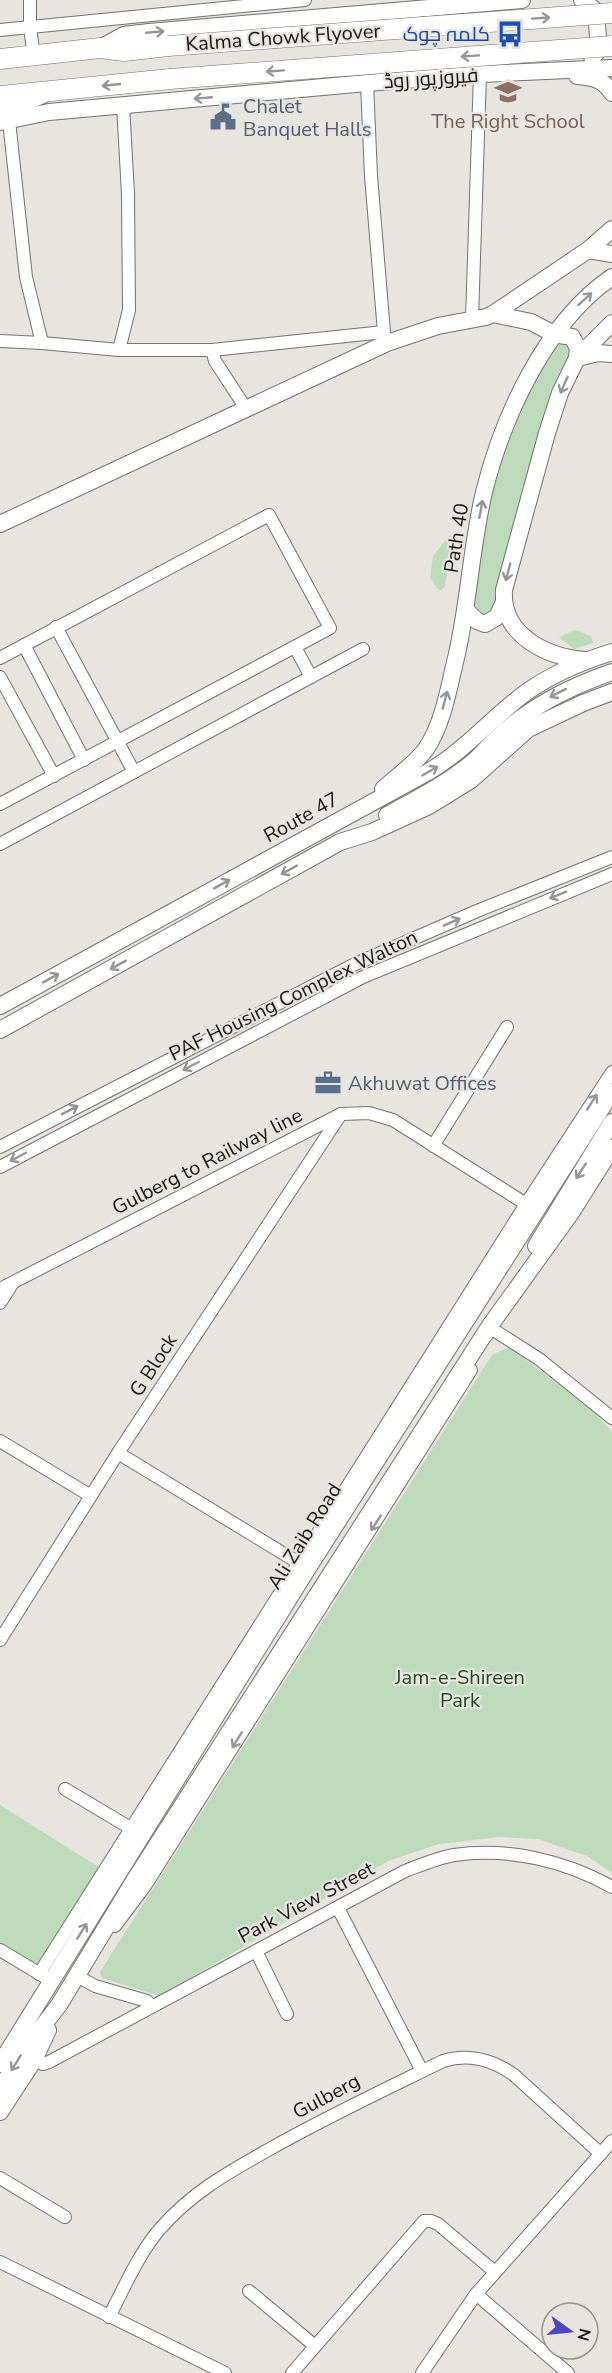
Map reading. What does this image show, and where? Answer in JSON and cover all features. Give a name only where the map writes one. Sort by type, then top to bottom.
[{"type":"main road","name":"Kalma Chowk Flyover","points":[[100,48],[123,51],[612,13]]},
{"type":"main road","name":"Kalma Chowk Flyover","points":[[53,92],[170,79],[612,46]]},
{"type":"main road","points":[[0,59],[100,48]]},
{"type":"main road","points":[[0,96],[53,92]]},
{"type":"street","points":[[30,0],[30,28],[34,56]]},
{"type":"street","points":[[0,30],[304,0]]},
{"type":"street","points":[[100,48],[124,35],[149,32],[416,5],[522,0]]},
{"type":"street","points":[[534,73],[589,60],[599,50],[596,11],[582,0]]},
{"type":"street","points":[[534,73],[612,59]]},
{"type":"street","name":"فیروزپور روڈ","points":[[3,119],[49,112],[367,83],[480,74],[612,68]]},
{"type":"street","points":[[534,73],[594,77],[604,83],[612,93]]},
{"type":"street","points":[[472,319],[480,74]]},
{"type":"street","points":[[367,83],[370,176],[385,337]]},
{"type":"street","points":[[0,107],[20,105],[53,92]]},
{"type":"street","points":[[119,350],[129,310],[128,194],[123,105]]},
{"type":"street","points":[[3,119],[26,277],[42,343]]},
{"type":"street","points":[[0,341],[119,350],[212,350],[385,337],[493,314],[588,250],[612,229]]},
{"type":"street","points":[[588,250],[612,254]]},
{"type":"street","name":"Path 40","points":[[359,809],[417,759],[427,747],[441,713],[466,610],[476,532],[493,463],[519,398],[554,334],[578,306],[612,277]]},
{"type":"street","points":[[493,314],[531,322],[554,334],[572,337],[578,348],[578,358]]},
{"type":"street","points":[[466,610],[477,621],[490,623],[497,617],[503,604],[506,578],[560,393],[578,358],[612,323]]},
{"type":"street","points":[[0,524],[247,410],[385,337]]},
{"type":"street","points":[[212,350],[215,361],[247,410]]},
{"type":"street","points":[[578,358],[598,353],[612,354]]},
{"type":"street","points":[[0,658],[269,515],[330,628],[0,804]]},
{"type":"street","points":[[503,604],[519,630],[530,642],[545,651],[566,658],[585,660]]},
{"type":"street","points":[[57,627],[134,772]]},
{"type":"street","points":[[24,645],[84,760]]},
{"type":"street","points":[[295,647],[311,677]]},
{"type":"street","points":[[0,844],[363,649]]},
{"type":"street","name":"Route 47","points":[[0,1006],[443,764],[528,691],[585,660],[612,652]]},
{"type":"street","points":[[340,842],[446,781],[475,761],[504,731],[547,699],[578,683],[612,672]]},
{"type":"street","points":[[0,677],[54,776]]},
{"type":"street","name":"Route 47","points":[[0,1030],[340,842],[372,832],[429,806],[477,775],[528,729],[612,692]]},
{"type":"street","name":"PAF Housing Complex Walton","points":[[0,1147],[356,964],[612,856]]},
{"type":"street","name":"PAF Housing Complex Walton","points":[[0,1167],[363,977],[612,874]]},
{"type":"street","points":[[434,1146],[507,1027]]},
{"type":"street","points":[[0,1950],[45,1977],[132,1829],[526,1204],[612,1072]]},
{"type":"street","name":"Ali Zaib Road","points":[[0,2064],[36,2005],[45,1977],[612,1092]]},
{"type":"street","name":"Gulberg to Railway line","points":[[0,1289],[341,1114],[369,1113],[393,1120],[526,1204]]},
{"type":"street","name":"G Block","points":[[0,1640],[118,1453],[341,1114]]},
{"type":"street","points":[[0,2089],[27,2046],[59,2005],[137,1876],[489,1327],[559,1205],[612,1122]]},
{"type":"street","points":[[489,1327],[610,1158]]},
{"type":"street","points":[[0,1303],[13,1282]]},
{"type":"street","points":[[489,1327],[539,1359],[612,1418]]},
{"type":"street","points":[[0,1441],[91,1496]]},
{"type":"street","points":[[118,1453],[299,1563]]},
{"type":"street","points":[[65,1789],[132,1829]]},
{"type":"street","name":"Park View Street","points":[[34,2061],[43,2064],[48,2062],[405,1871],[456,1855],[497,1854],[536,1858],[554,1862],[612,1887]]},
{"type":"street","points":[[338,1908],[422,2071]]},
{"type":"street","points":[[256,1951],[287,2014]]},
{"type":"street","points":[[77,1976],[95,1986],[147,2001],[151,2006]]},
{"type":"street","name":"Ali Zaib Road","points":[[0,2041],[36,2005]]},
{"type":"street","points":[[0,2112],[34,2061],[59,2005]]},
{"type":"street","name":"Gulberg","points":[[109,2317],[158,2231],[210,2183],[324,2118],[455,2057],[466,2057],[501,2066],[514,2075],[601,2154]]},
{"type":"street","points":[[422,2373],[476,2294],[612,2141]]},
{"type":"street","points":[[0,2178],[65,2217]]},
{"type":"street","points":[[292,2373],[424,2221],[438,2224],[495,2272]]},
{"type":"street","points":[[0,2262],[225,2373]]},
{"type":"street","points":[[249,2291],[315,2346]]},
{"type":"street","points":[[476,2294],[568,2373]]},
{"type":"green space","points":[[554,334],[576,342],[490,623],[468,601],[484,493]]},
{"type":"green space","points":[[450,535],[453,537],[445,586],[441,590],[430,578],[433,556]]},
{"type":"green space","points":[[575,630],[591,636],[593,643],[574,649],[559,637]]},
{"type":"green space","name":"Jam-e-Shireen Park","points":[[509,1347],[590,1408],[612,1432],[612,1873],[587,1856],[538,1839],[499,1837],[439,1844],[388,1861],[160,1996],[102,1978],[100,1972],[492,1355]]},
{"type":"green space","points":[[0,1805],[105,1871],[39,1974],[0,1950]]},
{"type":"place","name":"کلمہ چوک","points":[[510,34]]},
{"type":"place","name":"The Right School","points":[[508,92]]},
{"type":"place","name":"Chalet Banquet Halls","points":[[223,117]]},
{"type":"place","name":"Akhuwat Offices","points":[[328,1083]]}]
